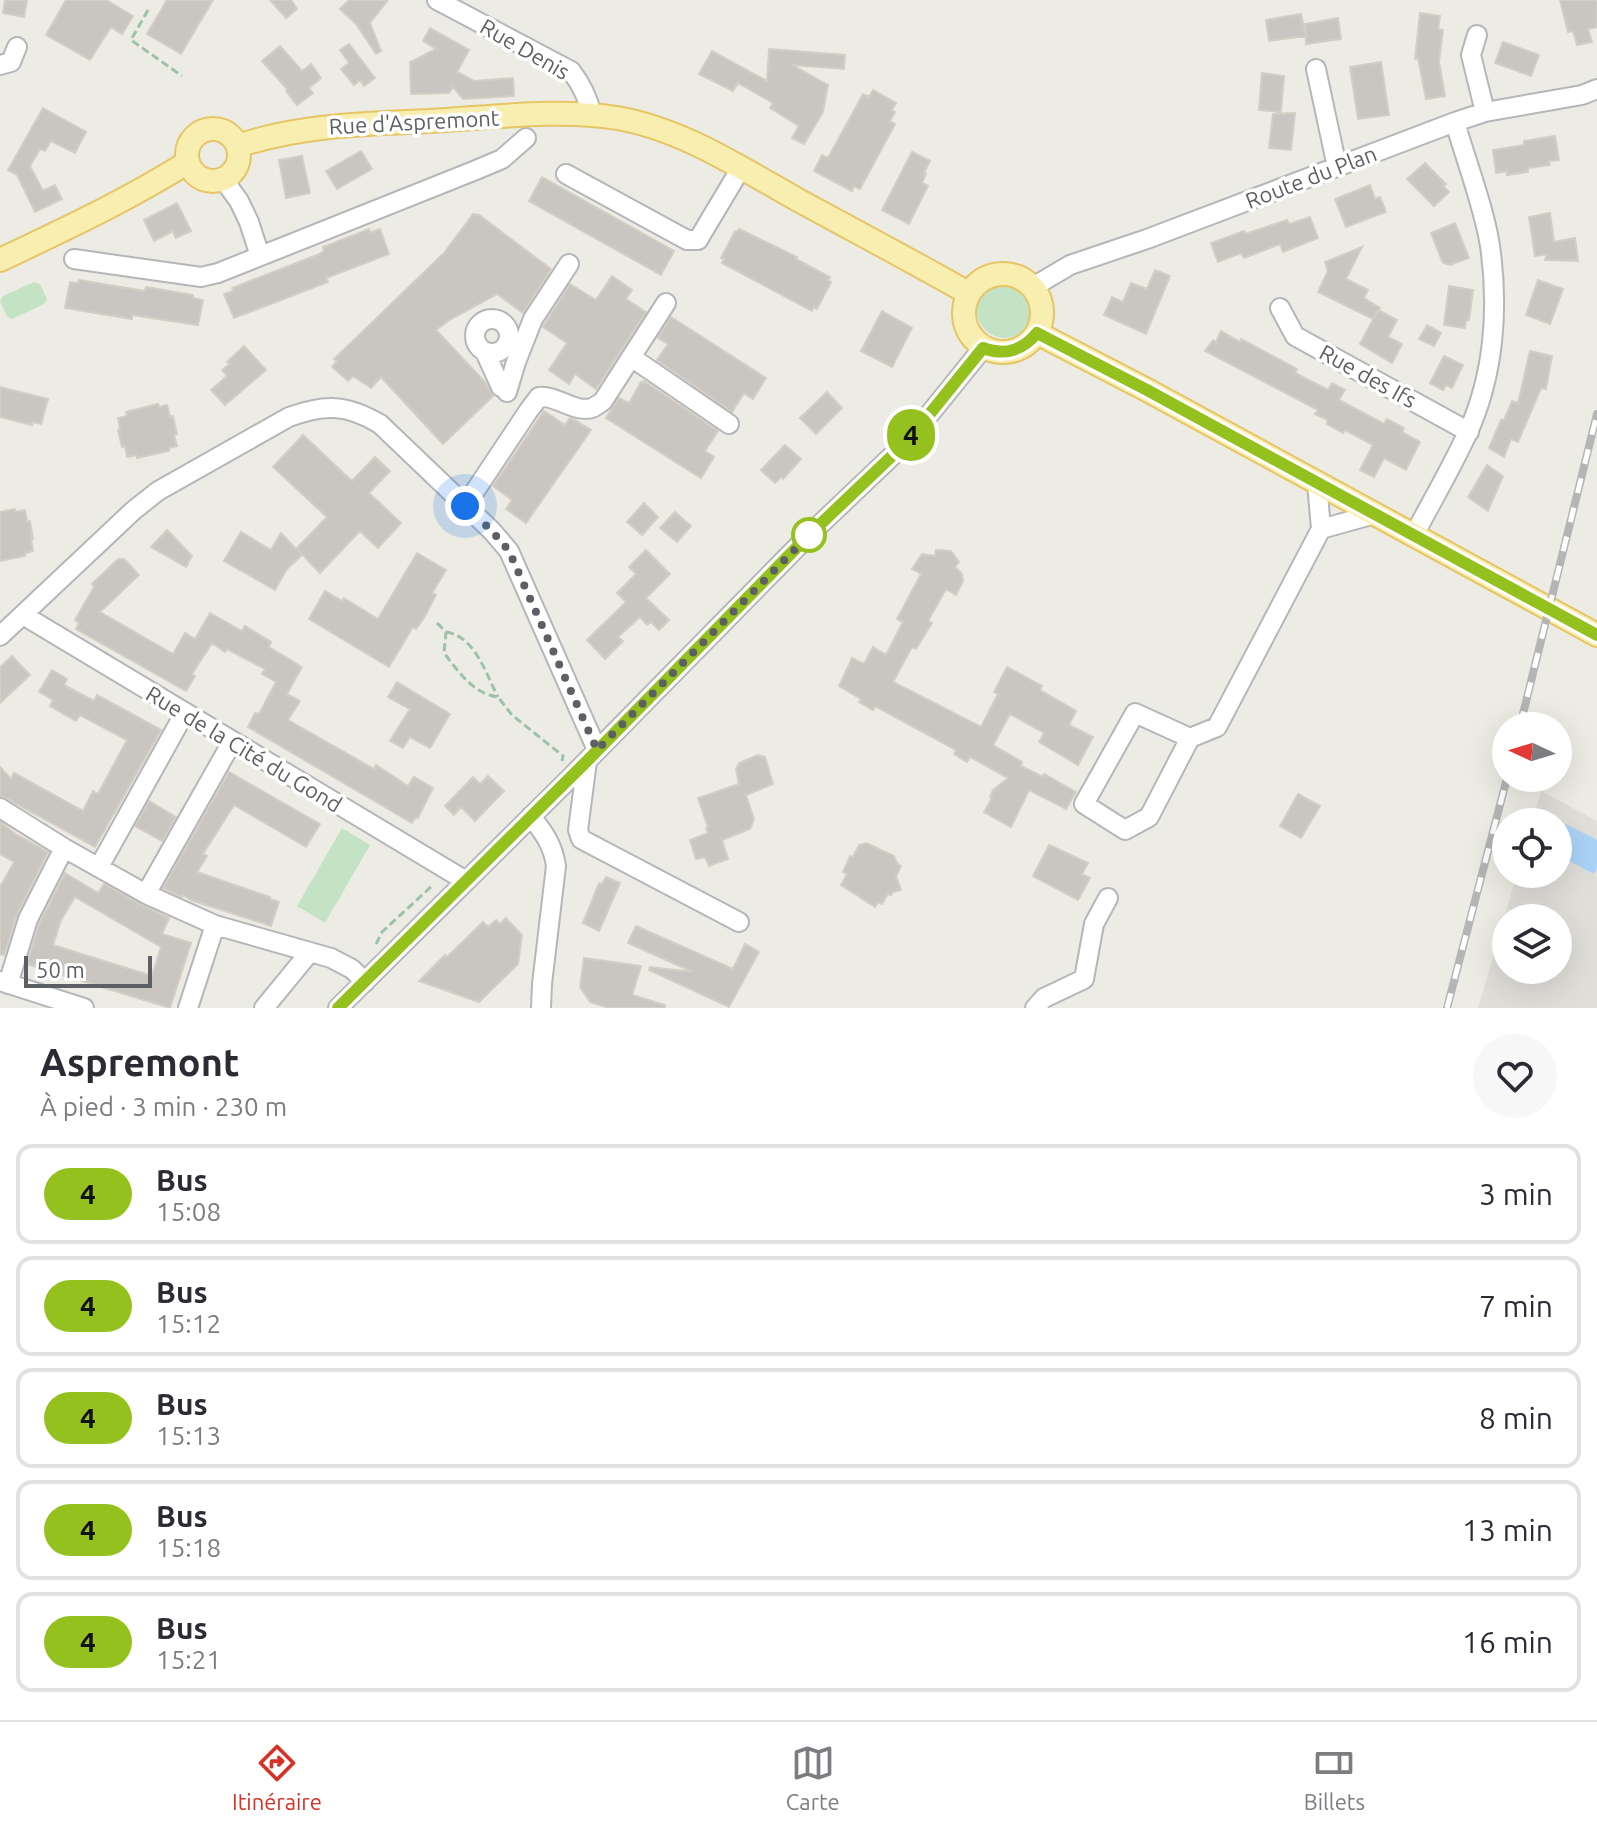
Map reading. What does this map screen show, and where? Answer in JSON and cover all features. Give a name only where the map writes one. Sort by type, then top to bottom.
[{"type":"main road","name":"Rue d'Aspremont","points":[[238,146],[259,139],[335,126],[555,114],[619,119],[680,136],[968,293]]},
{"type":"main road","points":[[207,129],[219,129],[231,135],[238,146],[239,159],[234,171],[223,179],[209,181],[196,175],[188,162],[188,147],[195,135],[207,129]]},
{"type":"main road","points":[[1,258],[85,219],[188,162]]},
{"type":"main road","points":[[1004,273],[1033,287],[1042,309],[1037,333],[1029,343],[1019,349],[995,352],[973,340],[966,329],[964,305],[968,293],[984,278],[1004,273]]},
{"type":"main road","points":[[1037,333],[1597,635]]},
{"type":"street","name":"Rue Denis","points":[[437,0],[571,71],[589,101],[592,115]]},
{"type":"street","points":[[1477,35],[1471,55],[1485,112]]},
{"type":"street","points":[[0,65],[11,62],[17,47]]},
{"type":"street","points":[[1316,69],[1337,167]]},
{"type":"street","name":"Route du Plan","points":[[1033,287],[1070,265],[1147,239],[1455,122],[1485,112],[1582,95],[1597,89]]},
{"type":"street","points":[[1414,535],[1469,432],[1489,363],[1493,325],[1490,244],[1455,122]]},
{"type":"street","points":[[74,259],[201,277],[218,273],[502,159],[526,138]]},
{"type":"street","points":[[566,174],[687,240],[698,240],[741,168]]},
{"type":"street","points":[[223,179],[239,201],[260,256]]},
{"type":"street","points":[[485,352],[501,387],[507,390],[517,340],[500,320],[490,319],[481,323],[476,331],[476,341],[481,350],[490,354],[500,353],[517,340],[569,264]]},
{"type":"street","points":[[465,506],[539,397],[549,396],[578,408],[592,408],[603,401],[666,303]]},
{"type":"street","name":"Rue des Ifs","points":[[1280,308],[1295,336],[1469,432]]},
{"type":"street","points":[[338,1008],[810,534],[893,455],[983,348]]},
{"type":"street","points":[[631,357],[729,424]]},
{"type":"street","points":[[0,636],[158,491],[289,417],[328,407],[361,413],[380,424],[509,551],[592,756],[578,830],[581,839],[739,922]]},
{"type":"street","points":[[1190,738],[1135,713],[1084,804],[1125,830],[1149,817],[1190,738],[1217,727],[1321,529],[1317,483]]},
{"type":"street","points":[[1321,529],[1375,514]]},
{"type":"street","name":"Rue de la Cité du Gond","points":[[23,615],[466,881]]},
{"type":"street","points":[[99,867],[184,714]]},
{"type":"street","points":[[146,894],[232,742]]},
{"type":"street","points":[[0,808],[146,894],[215,925],[331,958],[352,969],[365,982]]},
{"type":"street","points":[[531,816],[547,837],[554,851],[556,866],[541,1008]]},
{"type":"street","points":[[547,837],[561,837],[578,830]]},
{"type":"street","points":[[64,848],[28,919],[4,982],[84,1008]]},
{"type":"street","points":[[1035,1008],[1044,998],[1084,979],[1094,924],[1108,898]]},
{"type":"street","points":[[188,1008],[215,925]]},
{"type":"street","points":[[264,1008],[310,952]]},
{"type":"path","points":[[148,10],[131,40],[182,76]]},
{"type":"path","points":[[437,623],[446,632],[456,633],[471,645],[498,697],[512,715],[563,756],[561,765],[572,776]]},
{"type":"path","points":[[446,632],[444,653],[468,683],[488,696],[498,697]]},
{"type":"shaded area","points":[[1541,792],[1543,792],[1597,821],[1597,1008],[1478,1008],[1492,960],[1492,984],[1572,984],[1572,904],[1508,904],[1513,888],[1572,888],[1572,808],[1536,808]]},
{"type":"green space","points":[[34,282],[40,284],[47,299],[44,304],[12,319],[7,316],[0,301],[3,296]]},
{"type":"green space","points":[[1005,282],[1025,290],[1033,310],[1025,330],[1005,338],[985,330],[977,310],[985,290]]},
{"type":"green space","points":[[342,828],[370,845],[325,923],[297,906]]},
{"type":"water","points":[[1572,827],[1597,840],[1597,868],[1594,874],[1572,862]]},
{"type":"building","points":[[5,0],[27,0],[24,17],[3,13]]},
{"type":"building","points":[[66,0],[106,0],[133,16],[122,34],[111,27],[90,60],[46,35]]},
{"type":"building","points":[[167,0],[213,0],[181,54],[147,34]]},
{"type":"building","points":[[270,0],[291,0],[297,9],[286,18]]},
{"type":"building","points":[[349,0],[388,0],[370,23],[381,51],[376,54],[356,24],[340,9]]},
{"type":"building","points":[[1560,0],[1597,0],[1597,27],[1588,29],[1592,42],[1577,45],[1573,31],[1568,32]]},
{"type":"building","points":[[1420,13],[1440,16],[1438,29],[1443,30],[1439,62],[1445,96],[1426,99],[1418,58],[1415,59]]},
{"type":"building","points":[[1301,14],[1306,36],[1269,41],[1266,20]]},
{"type":"building","points":[[1338,18],[1341,39],[1306,44],[1305,24]]},
{"type":"building","points":[[430,28],[469,50],[457,72],[474,81],[513,78],[514,96],[463,99],[453,87],[449,93],[411,94],[410,62],[436,49],[423,41]]},
{"type":"building","points":[[1503,42],[1539,55],[1531,76],[1495,63]]},
{"type":"building","points":[[349,44],[375,78],[364,86],[360,80],[354,85],[341,69],[349,63],[340,50]]},
{"type":"building","points":[[280,46],[302,71],[311,64],[321,78],[309,88],[313,93],[297,105],[262,61]]},
{"type":"building","points":[[769,49],[845,55],[844,69],[792,65],[828,85],[823,112],[804,144],[792,138],[799,126],[770,108],[773,103],[738,83],[733,91],[699,74],[712,51],[767,81]]},
{"type":"building","points":[[1381,62],[1389,115],[1358,119],[1350,67]]},
{"type":"building","points":[[1262,73],[1284,76],[1281,112],[1259,110]]},
{"type":"building","points":[[873,90],[896,103],[890,121],[895,124],[860,189],[854,186],[852,191],[814,171],[822,155],[828,158],[863,94],[869,97]]},
{"type":"building","points":[[43,108],[86,132],[75,153],[51,141],[45,151],[40,149],[30,166],[43,191],[55,185],[62,199],[35,212],[17,175],[8,170]]},
{"type":"building","points":[[1295,113],[1291,150],[1269,148],[1273,114]]},
{"type":"building","points":[[1555,136],[1559,160],[1549,161],[1550,165],[1528,168],[1528,172],[1496,173],[1493,150]]},
{"type":"building","points":[[361,151],[372,169],[337,189],[326,171]]},
{"type":"building","points":[[912,152],[930,161],[922,183],[928,186],[909,224],[882,210]]},
{"type":"building","points":[[302,156],[310,193],[286,198],[279,160]]},
{"type":"building","points":[[1425,163],[1446,184],[1443,186],[1449,192],[1434,206],[1407,179]]},
{"type":"building","points":[[542,177],[674,251],[661,275],[529,201]]},
{"type":"building","points":[[1370,185],[1375,199],[1380,197],[1386,212],[1346,227],[1335,199]]},
{"type":"building","points":[[177,203],[191,231],[176,238],[173,231],[154,241],[144,220]]},
{"type":"building","points":[[1550,213],[1554,242],[1575,238],[1578,261],[1545,260],[1547,254],[1535,256],[1529,217]]},
{"type":"building","points":[[473,214],[479,215],[551,269],[523,313],[497,294],[436,330],[486,383],[493,396],[443,444],[381,377],[371,388],[353,376],[348,381],[332,367],[337,361],[334,359],[444,253]]},
{"type":"building","points":[[1310,217],[1318,238],[1283,252],[1280,244],[1244,258],[1241,253],[1218,262],[1211,243],[1244,231],[1245,234],[1287,220],[1289,224]]},
{"type":"building","points":[[1455,223],[1469,258],[1450,265],[1443,263],[1431,233]]},
{"type":"building","points":[[369,229],[370,233],[380,229],[389,254],[326,278],[328,282],[234,318],[224,294],[233,291],[232,288],[317,255],[324,251],[323,247]]},
{"type":"building","points":[[739,229],[830,277],[828,280],[831,282],[817,309],[814,307],[812,311],[722,263],[724,259],[721,258]]},
{"type":"building","points":[[1362,247],[1346,279],[1368,290],[1364,298],[1380,308],[1373,319],[1318,292],[1328,271],[1325,262]]},
{"type":"building","points":[[1155,270],[1170,276],[1146,334],[1104,315],[1112,297],[1123,302],[1131,283],[1147,289]]},
{"type":"building","points":[[612,276],[632,290],[626,299],[646,312],[596,389],[575,374],[569,384],[549,370],[567,343],[543,327],[570,284],[596,300]]},
{"type":"building","points":[[79,280],[193,295],[193,298],[203,300],[198,325],[132,315],[132,319],[65,308],[70,282],[78,283]]},
{"type":"building","points":[[1538,280],[1563,289],[1550,324],[1526,315]]},
{"type":"building","points":[[1449,286],[1473,290],[1465,328],[1444,325]]},
{"type":"building","points":[[1378,310],[1397,320],[1388,337],[1402,344],[1392,363],[1360,344]]},
{"type":"building","points":[[882,311],[912,328],[892,367],[861,351]]},
{"type":"building","points":[[671,317],[766,378],[753,399],[744,393],[732,412],[657,360],[668,344],[658,338]]},
{"type":"building","points":[[1427,325],[1441,333],[1434,346],[1419,339]]},
{"type":"building","points":[[1221,331],[1297,369],[1295,373],[1328,390],[1332,383],[1345,390],[1339,400],[1384,424],[1387,419],[1404,428],[1402,432],[1420,442],[1406,470],[1384,458],[1374,477],[1360,470],[1373,445],[1345,430],[1343,433],[1315,414],[1318,410],[1205,351],[1213,340],[1216,342]]},
{"type":"building","points":[[244,346],[266,370],[225,405],[211,390],[227,376],[222,370]]},
{"type":"building","points":[[1530,351],[1552,356],[1546,389],[1541,388],[1518,442],[1511,439],[1504,457],[1489,448],[1512,401],[1518,403]]},
{"type":"building","points":[[1444,356],[1463,365],[1452,388],[1446,385],[1443,390],[1430,383]]},
{"type":"building","points":[[644,381],[718,431],[705,451],[714,457],[701,478],[606,418],[619,398],[629,403]]},
{"type":"building","points":[[0,387],[48,399],[41,424],[33,422],[32,425],[0,417]]},
{"type":"building","points":[[827,392],[842,408],[816,434],[800,418]]},
{"type":"building","points":[[158,404],[159,407],[167,405],[170,417],[173,416],[177,446],[169,448],[169,451],[137,458],[137,455],[127,457],[118,430],[118,418],[127,416],[126,412]]},
{"type":"building","points":[[544,411],[565,425],[570,418],[591,430],[526,523],[506,509],[512,500],[493,486]]},
{"type":"building","points":[[303,435],[352,481],[375,457],[390,471],[369,493],[401,523],[378,548],[360,531],[320,573],[298,550],[302,555],[287,569],[275,590],[224,561],[241,532],[271,550],[281,533],[296,549],[327,517],[273,467]]},
{"type":"building","points":[[785,445],[801,459],[783,479],[781,477],[775,483],[761,470]]},
{"type":"building","points":[[1487,465],[1503,476],[1488,511],[1468,497]]},
{"type":"building","points":[[644,503],[658,517],[642,535],[627,522]]},
{"type":"building","points":[[15,509],[16,512],[25,510],[27,522],[30,521],[33,551],[25,553],[25,556],[0,561],[0,512]]},
{"type":"building","points":[[675,512],[691,526],[677,542],[660,528]]},
{"type":"building","points":[[167,530],[192,556],[186,567],[151,547]]},
{"type":"building","points":[[646,550],[670,574],[646,598],[669,620],[659,630],[651,622],[647,625],[640,617],[618,637],[623,641],[605,659],[587,640],[626,602],[617,593],[636,574],[629,567]]},
{"type":"building","points":[[936,550],[951,551],[959,562],[955,567],[962,574],[963,581],[956,595],[946,589],[928,621],[932,623],[916,649],[912,647],[893,682],[981,727],[998,694],[994,692],[1007,667],[1042,686],[1040,690],[1076,711],[1069,725],[1093,737],[1078,765],[1039,742],[1044,733],[1010,714],[993,745],[1022,762],[1021,766],[1043,777],[1044,774],[1076,792],[1066,809],[1029,790],[1011,827],[984,812],[993,790],[1008,778],[970,757],[967,762],[954,754],[956,750],[875,706],[873,710],[839,686],[852,658],[864,664],[873,647],[886,655],[903,622],[897,619],[921,574],[912,569],[922,554],[935,556]]},
{"type":"building","points":[[417,553],[446,570],[432,593],[436,595],[424,618],[416,629],[413,627],[389,667],[309,619],[325,591],[342,601],[344,598],[378,619]]},
{"type":"building","points":[[118,559],[124,559],[139,575],[100,612],[173,654],[185,633],[195,639],[210,613],[242,631],[245,626],[271,642],[269,647],[302,667],[287,694],[300,701],[288,720],[374,769],[376,765],[408,786],[414,777],[433,788],[418,818],[412,823],[248,727],[255,713],[259,714],[276,682],[262,674],[265,669],[212,643],[192,674],[195,676],[186,691],[76,629],[79,623],[75,620],[94,587],[92,584]]},
{"type":"building","points":[[12,656],[30,675],[0,703],[0,667]]},
{"type":"building","points":[[52,670],[67,679],[64,685],[94,701],[97,695],[161,730],[95,847],[0,796],[0,767],[11,779],[14,773],[83,811],[93,791],[98,794],[127,740],[80,715],[76,721],[50,706],[53,700],[39,692]]},
{"type":"building","points":[[397,682],[450,714],[430,748],[410,737],[403,748],[390,741],[410,709],[388,697]]},
{"type":"building","points":[[758,755],[765,757],[773,784],[746,795],[754,819],[750,829],[722,840],[728,859],[709,866],[705,857],[696,859],[690,840],[708,833],[698,798],[739,784],[736,769],[739,763]]},
{"type":"building","points":[[229,772],[320,824],[306,847],[234,805],[203,854],[207,856],[197,872],[279,902],[271,926],[163,888]]},
{"type":"building","points":[[488,776],[504,791],[475,821],[461,807],[454,815],[445,806],[473,777],[480,784]]},
{"type":"building","points":[[1298,794],[1320,806],[1301,838],[1280,826]]},
{"type":"building","points":[[149,801],[176,817],[162,841],[135,826]]},
{"type":"building","points":[[0,822],[48,852],[17,914],[4,955],[0,954],[0,887],[14,862],[0,854]]},
{"type":"building","points":[[866,843],[894,856],[901,866],[896,876],[901,890],[888,894],[882,904],[878,902],[875,907],[841,885],[847,874],[843,872],[850,856],[853,857],[859,845]]},
{"type":"building","points":[[1049,845],[1088,863],[1082,874],[1090,878],[1078,900],[1033,876]]},
{"type":"building","points":[[65,873],[98,893],[104,884],[169,918],[162,934],[191,943],[170,1008],[27,964],[39,924]],"holes":[[[75,897],[161,947],[152,976],[53,945],[61,920]]]},
{"type":"building","points":[[606,877],[620,883],[599,931],[583,923],[599,883],[602,884]]},
{"type":"building","points":[[506,918],[522,935],[518,964],[479,1002],[419,981],[483,922],[488,927],[496,920],[500,924]]},
{"type":"building","points":[[636,926],[733,969],[745,944],[759,952],[729,1007],[649,970],[650,967],[693,972],[628,943]]},
{"type":"building","points":[[584,958],[641,966],[632,995],[665,1005],[665,1008],[609,1008],[590,1002],[580,987]]},
{"type":"railway","points":[[1523,712],[1597,414]]},
{"type":"railway","points":[[1447,1008],[1503,792]]},
{"type":"bus line","name":"4","points":[[338,1008],[810,534],[893,455],[983,348],[995,352],[1019,349],[1037,333],[1597,635]]},
{"type":"route","points":[[465,506],[509,551],[597,750],[809,535]]}]
